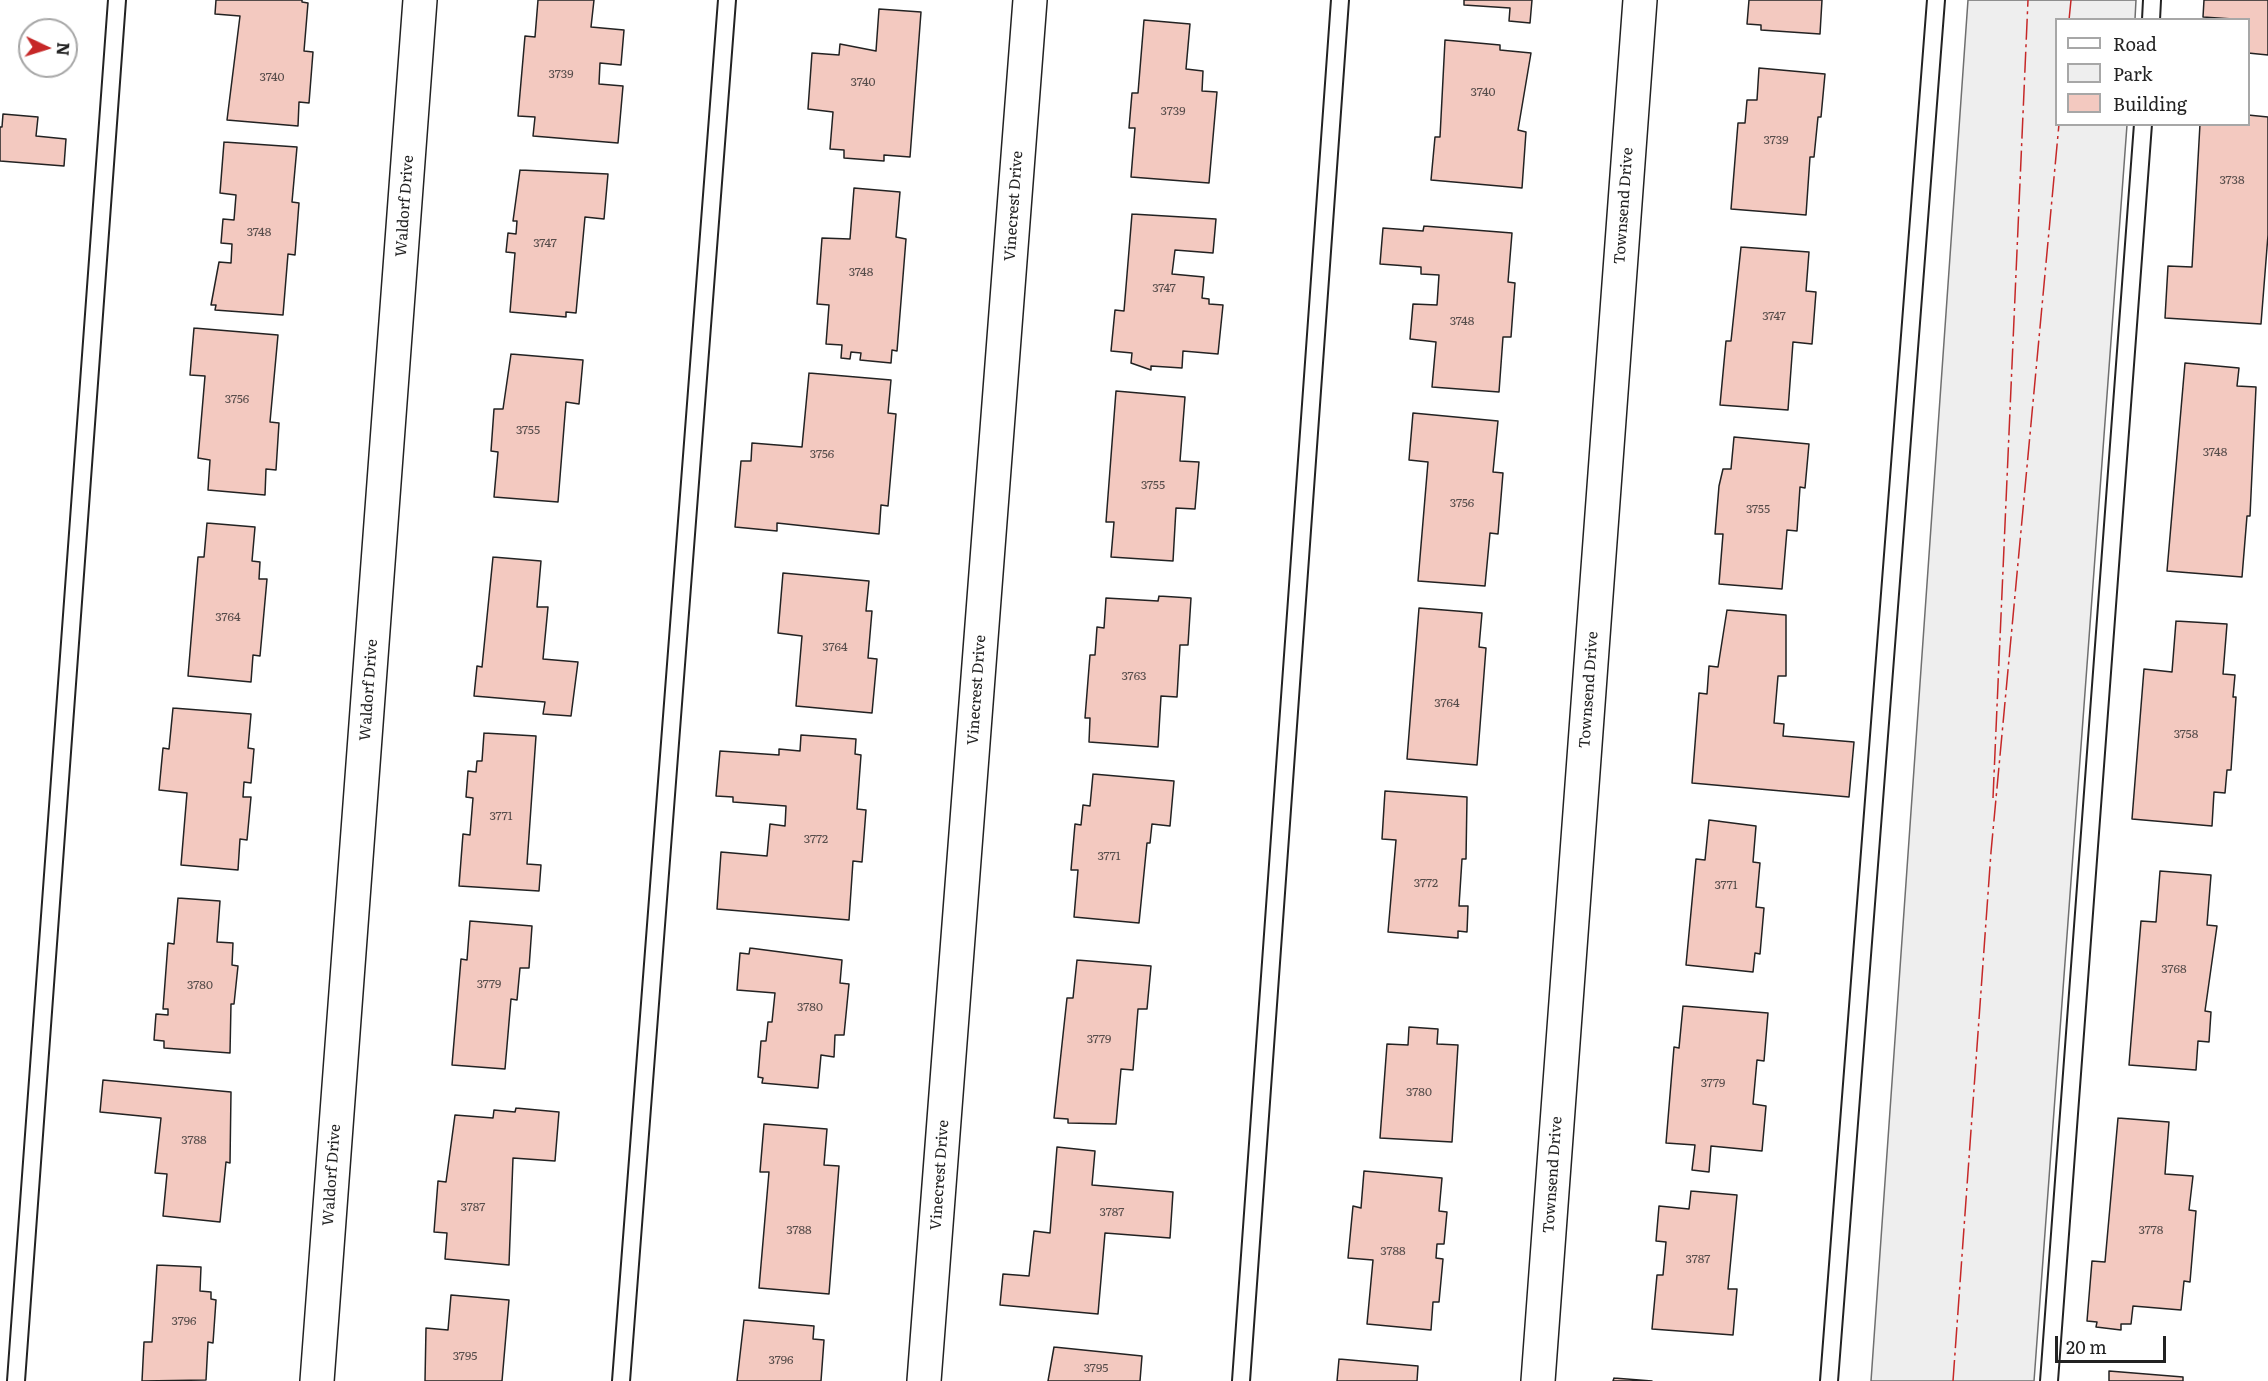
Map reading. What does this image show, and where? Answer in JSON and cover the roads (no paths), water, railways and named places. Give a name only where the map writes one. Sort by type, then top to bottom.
[{"type":"street","name":"Waldorf Drive","points":[[317,1381],[420,0]]},
{"type":"street","name":"Vinecrest Drive","points":[[924,1381],[1030,0]]},
{"type":"street","name":"Townsend Drive","points":[[1538,1381],[1640,0]]},
{"type":"lane","points":[[16,1381],[117,0]]},
{"type":"lane","points":[[621,1381],[727,0]]},
{"type":"lane","points":[[1240,1381],[1340,0]]},
{"type":"lane","points":[[1829,1381],[1936,0]]},
{"type":"lane","points":[[2151,18],[2152,0]]},
{"type":"lane","points":[[2049,1381],[2143,126]]}]
